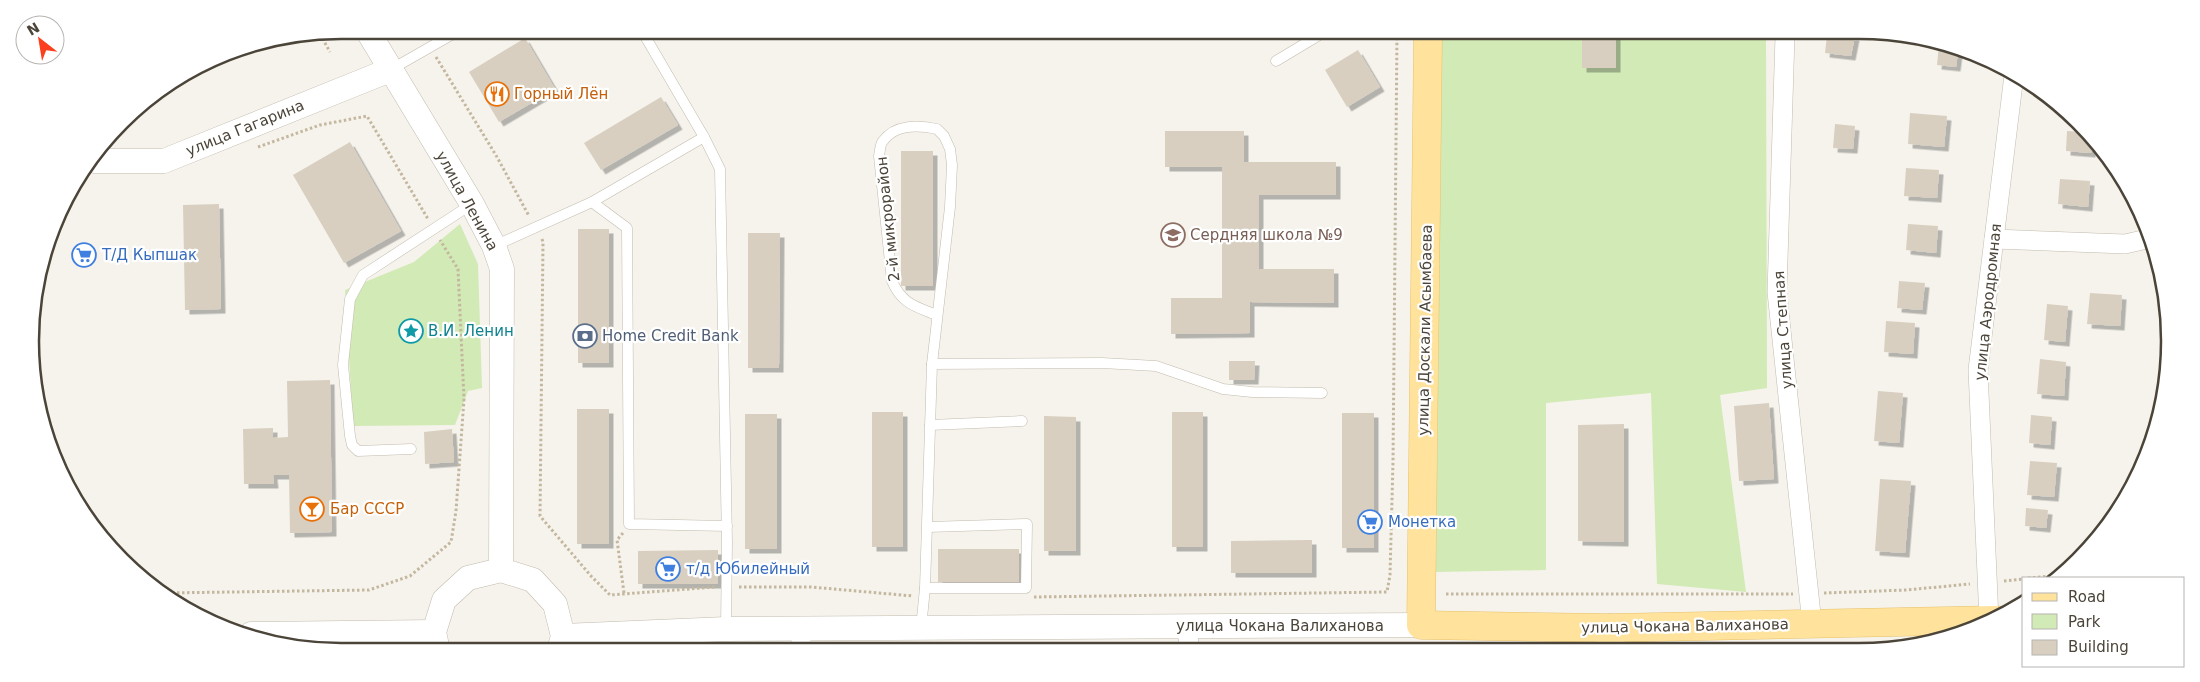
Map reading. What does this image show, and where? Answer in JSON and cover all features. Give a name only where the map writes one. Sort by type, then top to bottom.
[{"type":"main road","name":"улица Доскали Асымбаева","points":[[1421,625],[1428,39]]},
{"type":"main road","name":"улица Чокана Валиханова","points":[[1421,625],[1610,638],[1812,624],[1974,620]]},
{"type":"street","name":"улица Ленина","points":[[372,39],[472,204],[494,246],[502,269],[501,570]]},
{"type":"street","name":"улица Степная","points":[[1785,39],[1777,292],[1812,624]]},
{"type":"street","name":"улица Гагарина","points":[[98,161],[164,161],[390,70]]},
{"type":"street","name":"улица Аэродромная","points":[[1991,613],[1988,582],[1978,370],[2013,81]]},
{"type":"street","points":[[1994,239],[2125,244],[2143,240]]},
{"type":"street","points":[[270,635],[435,639],[444,600],[468,578],[501,570],[533,580],[555,604],[562,641]]},
{"type":"street","name":"улица Чокана Валиханова","points":[[562,641],[726,629],[801,638],[921,629],[1188,637],[1421,625]]},
{"type":"lane","points":[[390,70],[444,39]]},
{"type":"lane","points":[[647,39],[704,137],[720,169],[727,526],[726,629]]},
{"type":"lane","points":[[1276,61],[1313,39]]},
{"type":"lane","name":"2-й микрорайон","points":[[921,629],[928,527],[932,364],[936,315],[950,207],[952,165],[950,149],[938,128],[904,127],[893,132],[882,142],[879,156],[892,281],[897,293],[906,302],[936,315]]},
{"type":"lane","points":[[494,246],[592,202],[704,137]]},
{"type":"lane","points":[[592,202],[627,228],[629,524],[727,526]]},
{"type":"lane","points":[[411,449],[358,451],[352,444],[343,365],[350,299],[362,275],[472,204]]},
{"type":"lane","points":[[932,364],[1102,363],[1156,366],[1223,389],[1252,392],[1322,393]]},
{"type":"lane","points":[[930,424],[1022,421]]},
{"type":"lane","points":[[925,588],[1026,588],[1027,524],[928,527]]},
{"type":"path","points":[[323,39],[330,52]]},
{"type":"path","points":[[1387,592],[1390,576],[1393,462],[1397,39]]},
{"type":"path","points":[[174,593],[369,590],[410,576],[451,542],[456,511],[464,399],[458,269],[367,116]]},
{"type":"path","points":[[624,593],[618,540],[629,524]]},
{"type":"path","points":[[1446,594],[1808,593],[1906,590],[2022,579]]},
{"type":"green space","points":[[1442,39],[1766,39],[1767,388],[1720,395],[1746,592],[1657,584],[1651,393],[1546,403],[1546,570],[1436,572]]},
{"type":"green space","points":[[460,224],[478,264],[482,388],[468,391],[455,425],[353,426],[345,290],[414,262]]},
{"type":"building","points":[[526,39],[555,89],[499,122],[469,72]]},
{"type":"building","points":[[1582,39],[1616,39],[1616,68],[1582,68]]},
{"type":"building","points":[[1827,39],[1854,39],[1851,56],[1825,53]]},
{"type":"building","points":[[1938,49],[1958,56],[1956,67],[1937,65]]},
{"type":"building","points":[[1358,50],[1380,87],[1347,107],[1325,70]]},
{"type":"building","points":[[661,97],[678,125],[601,170],[584,143]]},
{"type":"building","points":[[1910,113],[1947,116],[1944,147],[1908,144]]},
{"type":"building","points":[[1835,124],[1855,126],[1853,149],[1833,148]]},
{"type":"building","points":[[1165,131],[1244,131],[1244,162],[1336,162],[1336,195],[1259,195],[1259,269],[1334,269],[1334,303],[1250,302],[1250,333],[1171,334],[1171,298],[1222,298],[1222,167],[1165,167]]},
{"type":"building","points":[[2067,131],[2077,132],[2091,148],[2091,153],[2066,151]]},
{"type":"building","points":[[350,142],[401,231],[344,263],[293,175]]},
{"type":"building","points":[[901,151],[933,151],[933,286],[901,286]]},
{"type":"building","points":[[1906,168],[1939,170],[1937,198],[1904,196]]},
{"type":"building","points":[[2060,179],[2090,181],[2088,207],[2058,204]]},
{"type":"building","points":[[219,204],[221,309],[185,310],[183,205]]},
{"type":"building","points":[[1908,224],[1938,226],[1936,253],[1906,250]]},
{"type":"building","points":[[578,229],[609,229],[609,363],[578,363]]},
{"type":"building","points":[[748,233],[780,233],[779,368],[748,368]]},
{"type":"building","points":[[1899,281],[1925,283],[1922,310],[1897,308]]},
{"type":"building","points":[[2090,293],[2122,295],[2120,326],[2087,324]]},
{"type":"building","points":[[2047,304],[2068,306],[2065,342],[2044,340]]},
{"type":"building","points":[[1886,321],[1915,323],[1913,354],[1884,352]]},
{"type":"building","points":[[2040,359],[2066,362],[2064,396],[2037,394]]},
{"type":"building","points":[[1229,361],[1255,361],[1254,380],[1229,380]]},
{"type":"building","points":[[330,380],[332,532],[290,533],[289,475],[273,475],[274,484],[244,484],[243,429],[273,428],[273,438],[288,437],[287,381]]},
{"type":"building","points":[[1878,391],[1903,393],[1899,443],[1874,441]]},
{"type":"building","points":[[1769,403],[1774,479],[1739,481],[1734,406]]},
{"type":"building","points":[[577,409],[609,409],[609,544],[577,544]]},
{"type":"building","points":[[872,412],[903,412],[903,547],[872,547]]},
{"type":"building","points":[[1172,412],[1203,412],[1203,547],[1172,547]]},
{"type":"building","points":[[1342,413],[1374,413],[1374,548],[1342,548]]},
{"type":"building","points":[[745,414],[777,414],[777,549],[745,549]]},
{"type":"building","points":[[2031,415],[2052,417],[2050,445],[2029,443]]},
{"type":"building","points":[[1044,416],[1076,417],[1076,551],[1044,551]]},
{"type":"building","points":[[1624,424],[1624,542],[1578,541],[1578,425]]},
{"type":"building","points":[[452,429],[454,462],[425,464],[424,432]]},
{"type":"building","points":[[2030,461],[2057,463],[2054,497],[2027,495]]},
{"type":"building","points":[[1880,479],[1911,481],[1905,553],[1875,551]]},
{"type":"building","points":[[2026,508],[2048,510],[2046,528],[2025,526]]},
{"type":"building","points":[[1312,540],[1312,573],[1231,573],[1231,541]]},
{"type":"building","points":[[938,549],[1019,549],[1019,582],[938,582]]},
{"type":"building","points":[[718,550],[718,584],[638,584],[638,551]]},
{"type":"place","name":"Горный Лён","points":[[497,94]]},
{"type":"place","name":"Сердняя школа №9","points":[[1173,235]]},
{"type":"place","name":"Т/Д Кыпшак","points":[[84,255]]},
{"type":"place","name":"В.И. Ленин","points":[[411,331]]},
{"type":"place","name":"Home Credit Bank","points":[[585,336]]},
{"type":"place","name":"Бар СССР","points":[[312,509]]},
{"type":"place","name":"Монетка","points":[[1370,522]]},
{"type":"place","name":"т/д Юбилейный","points":[[668,569]]}]
